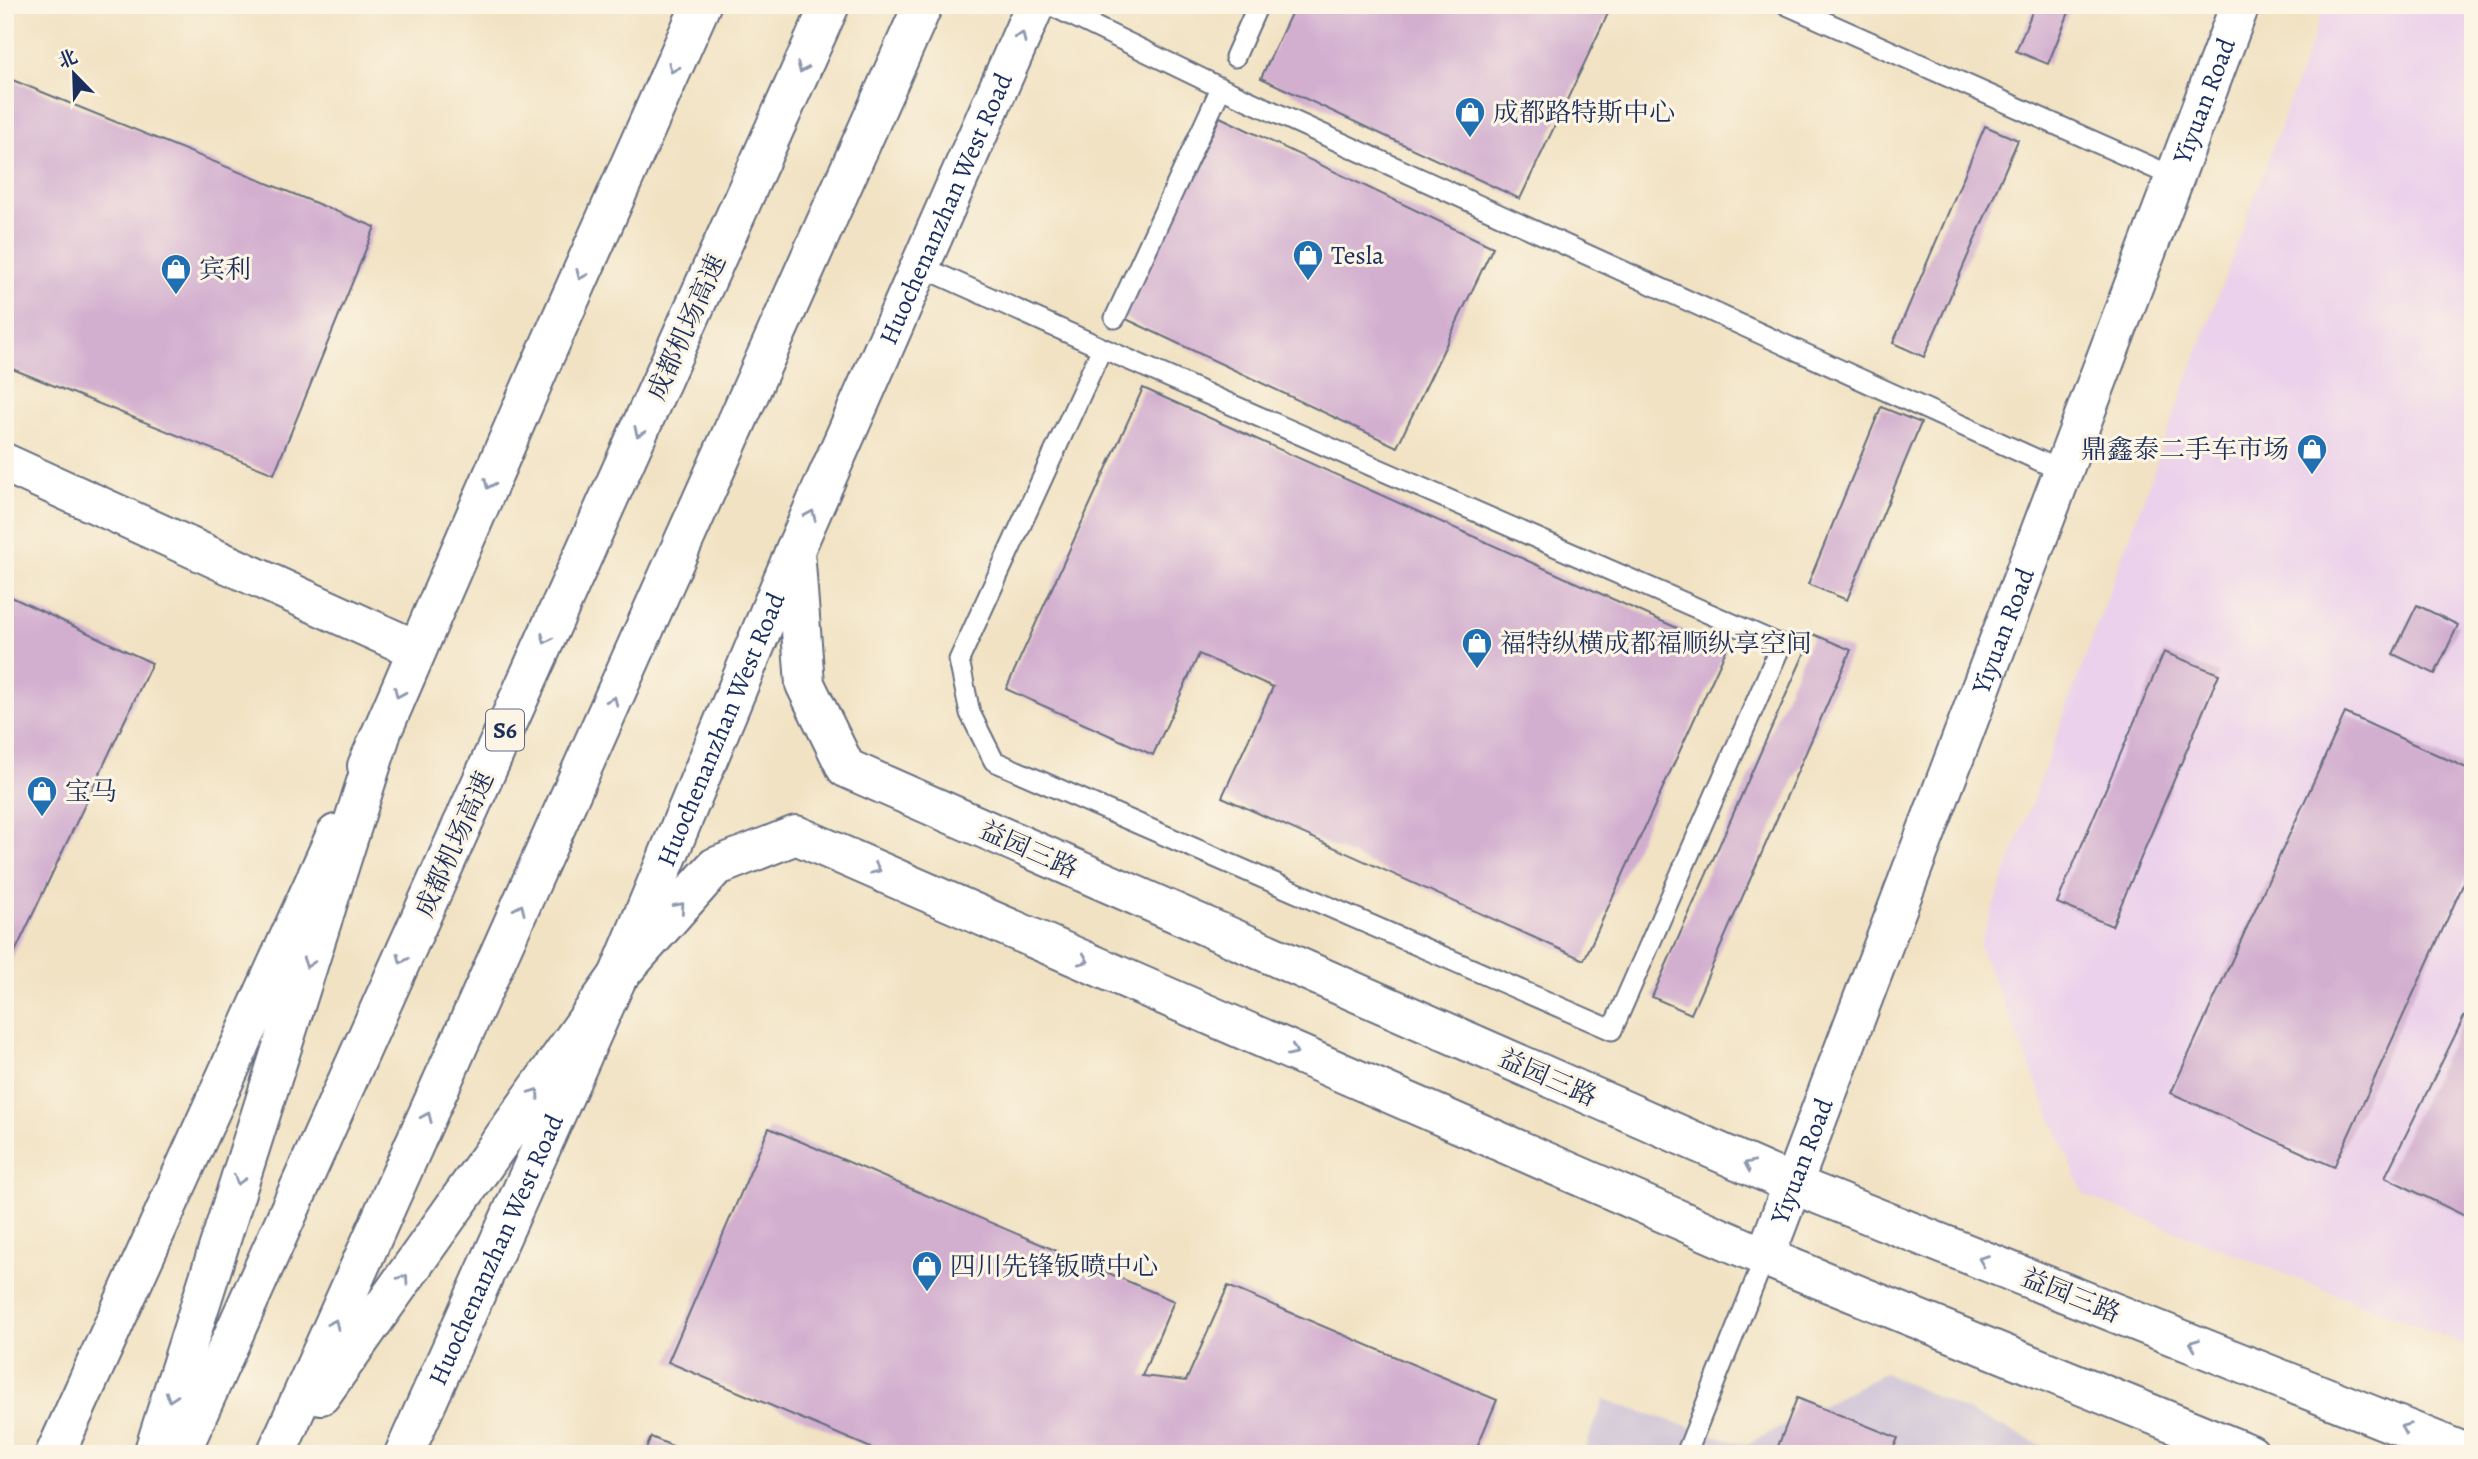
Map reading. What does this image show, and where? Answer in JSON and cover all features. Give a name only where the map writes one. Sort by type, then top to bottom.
[{"type":"main road","points":[[55,1454],[381,735],[701,5]]},
{"type":"main road","name":"成都机场高速","points":[[180,1454],[830,5]]},
{"type":"main road","points":[[278,1454],[923,5]]},
{"type":"main road","name":"Huochenanzhan West Road","points":[[404,1454],[618,976],[795,550],[1035,5]]},
{"type":"main road","name":"Yiyuan Road","points":[[1765,1256],[2239,5]]},
{"type":"main road","points":[[5,463],[417,650]]},
{"type":"main road","name":"益园三路","points":[[795,550],[805,684],[846,768],[1792,1184],[2469,1454]]},
{"type":"main road","points":[[153,1454],[381,735]]},
{"type":"main road","points":[[278,1454],[618,976],[715,867],[796,835],[1765,1256],[2250,1454]]},
{"type":"lane","points":[[1050,5],[1221,89],[2062,471]]},
{"type":"lane","points":[[1235,57],[1258,5]]},
{"type":"lane","points":[[1787,5],[2174,177]]},
{"type":"lane","points":[[1115,318],[1221,89]]},
{"type":"lane","points":[[920,266],[1781,645],[1612,1030],[994,761],[970,713],[959,660],[1102,348]]},
{"type":"lane","points":[[1686,1454],[1765,1256]]},
{"type":"shaded area","name":"鼎鑫泰二手车市场","points":[[2325,5],[2473,5],[2473,1348],[2084,1195],[1979,946]]},
{"type":"shaded area","points":[[1884,1373],[2060,1454],[1583,1454],[1604,1400],[1746,1445]]},
{"type":"building","name":"成都路特斯中心","points":[[1295,5],[1612,5],[1520,199],[1261,78]]},
{"type":"building","points":[[2035,5],[2072,5],[2048,64],[2016,51]]},
{"type":"building","name":"宾利","points":[[5,77],[375,227],[274,474],[5,366]]},
{"type":"building","name":"Tesla","points":[[1220,117],[1493,247],[1397,447],[1124,318]]},
{"type":"building","points":[[1985,126],[2018,140],[1924,357],[1893,343]]},
{"type":"building","name":"福特纵横成都福顺纵享空间","points":[[1143,388],[1726,650],[1584,960],[1222,797],[1273,687],[1199,654],[1153,755],[1006,689]]},
{"type":"building","points":[[1881,407],[1921,423],[1847,600],[1808,584]]},
{"type":"building","name":"宝马","points":[[5,594],[152,663],[5,973]]},
{"type":"building","points":[[2417,605],[2458,625],[2435,674],[2393,654]]},
{"type":"building","points":[[1813,634],[1851,650],[1691,1014],[1652,997]]},
{"type":"building","points":[[2164,652],[2219,674],[2112,926],[2057,903]]},
{"type":"building","points":[[2345,713],[2473,771],[2473,863],[2334,1167],[2171,1093]]},
{"type":"building","points":[[2473,999],[2473,1220],[2385,1177]]},
{"type":"building","name":"四川先锋钣喷中心","points":[[769,1128],[1174,1301],[1142,1376],[1186,1381],[1228,1286],[1497,1400],[1474,1454],[885,1454],[668,1362]]},
{"type":"building","points":[[1797,1398],[1898,1438],[1891,1454],[1775,1454]]},
{"type":"building","points":[[651,1437],[691,1454],[644,1454]]},
{"type":"place","name":"成都路特斯中心","points":[[1470,139]]},
{"type":"place","name":"Tesla","points":[[1308,282]]},
{"type":"place","name":"宾利","points":[[176,296]]},
{"type":"place","name":"鼎鑫泰二手车市场","points":[[2312,476]]},
{"type":"place","name":"福特纵横成都福顺纵享空间","points":[[1477,670]]},
{"type":"place","name":"宝马","points":[[42,818]]},
{"type":"place","name":"四川先锋钣喷中心","points":[[927,1293]]}]
